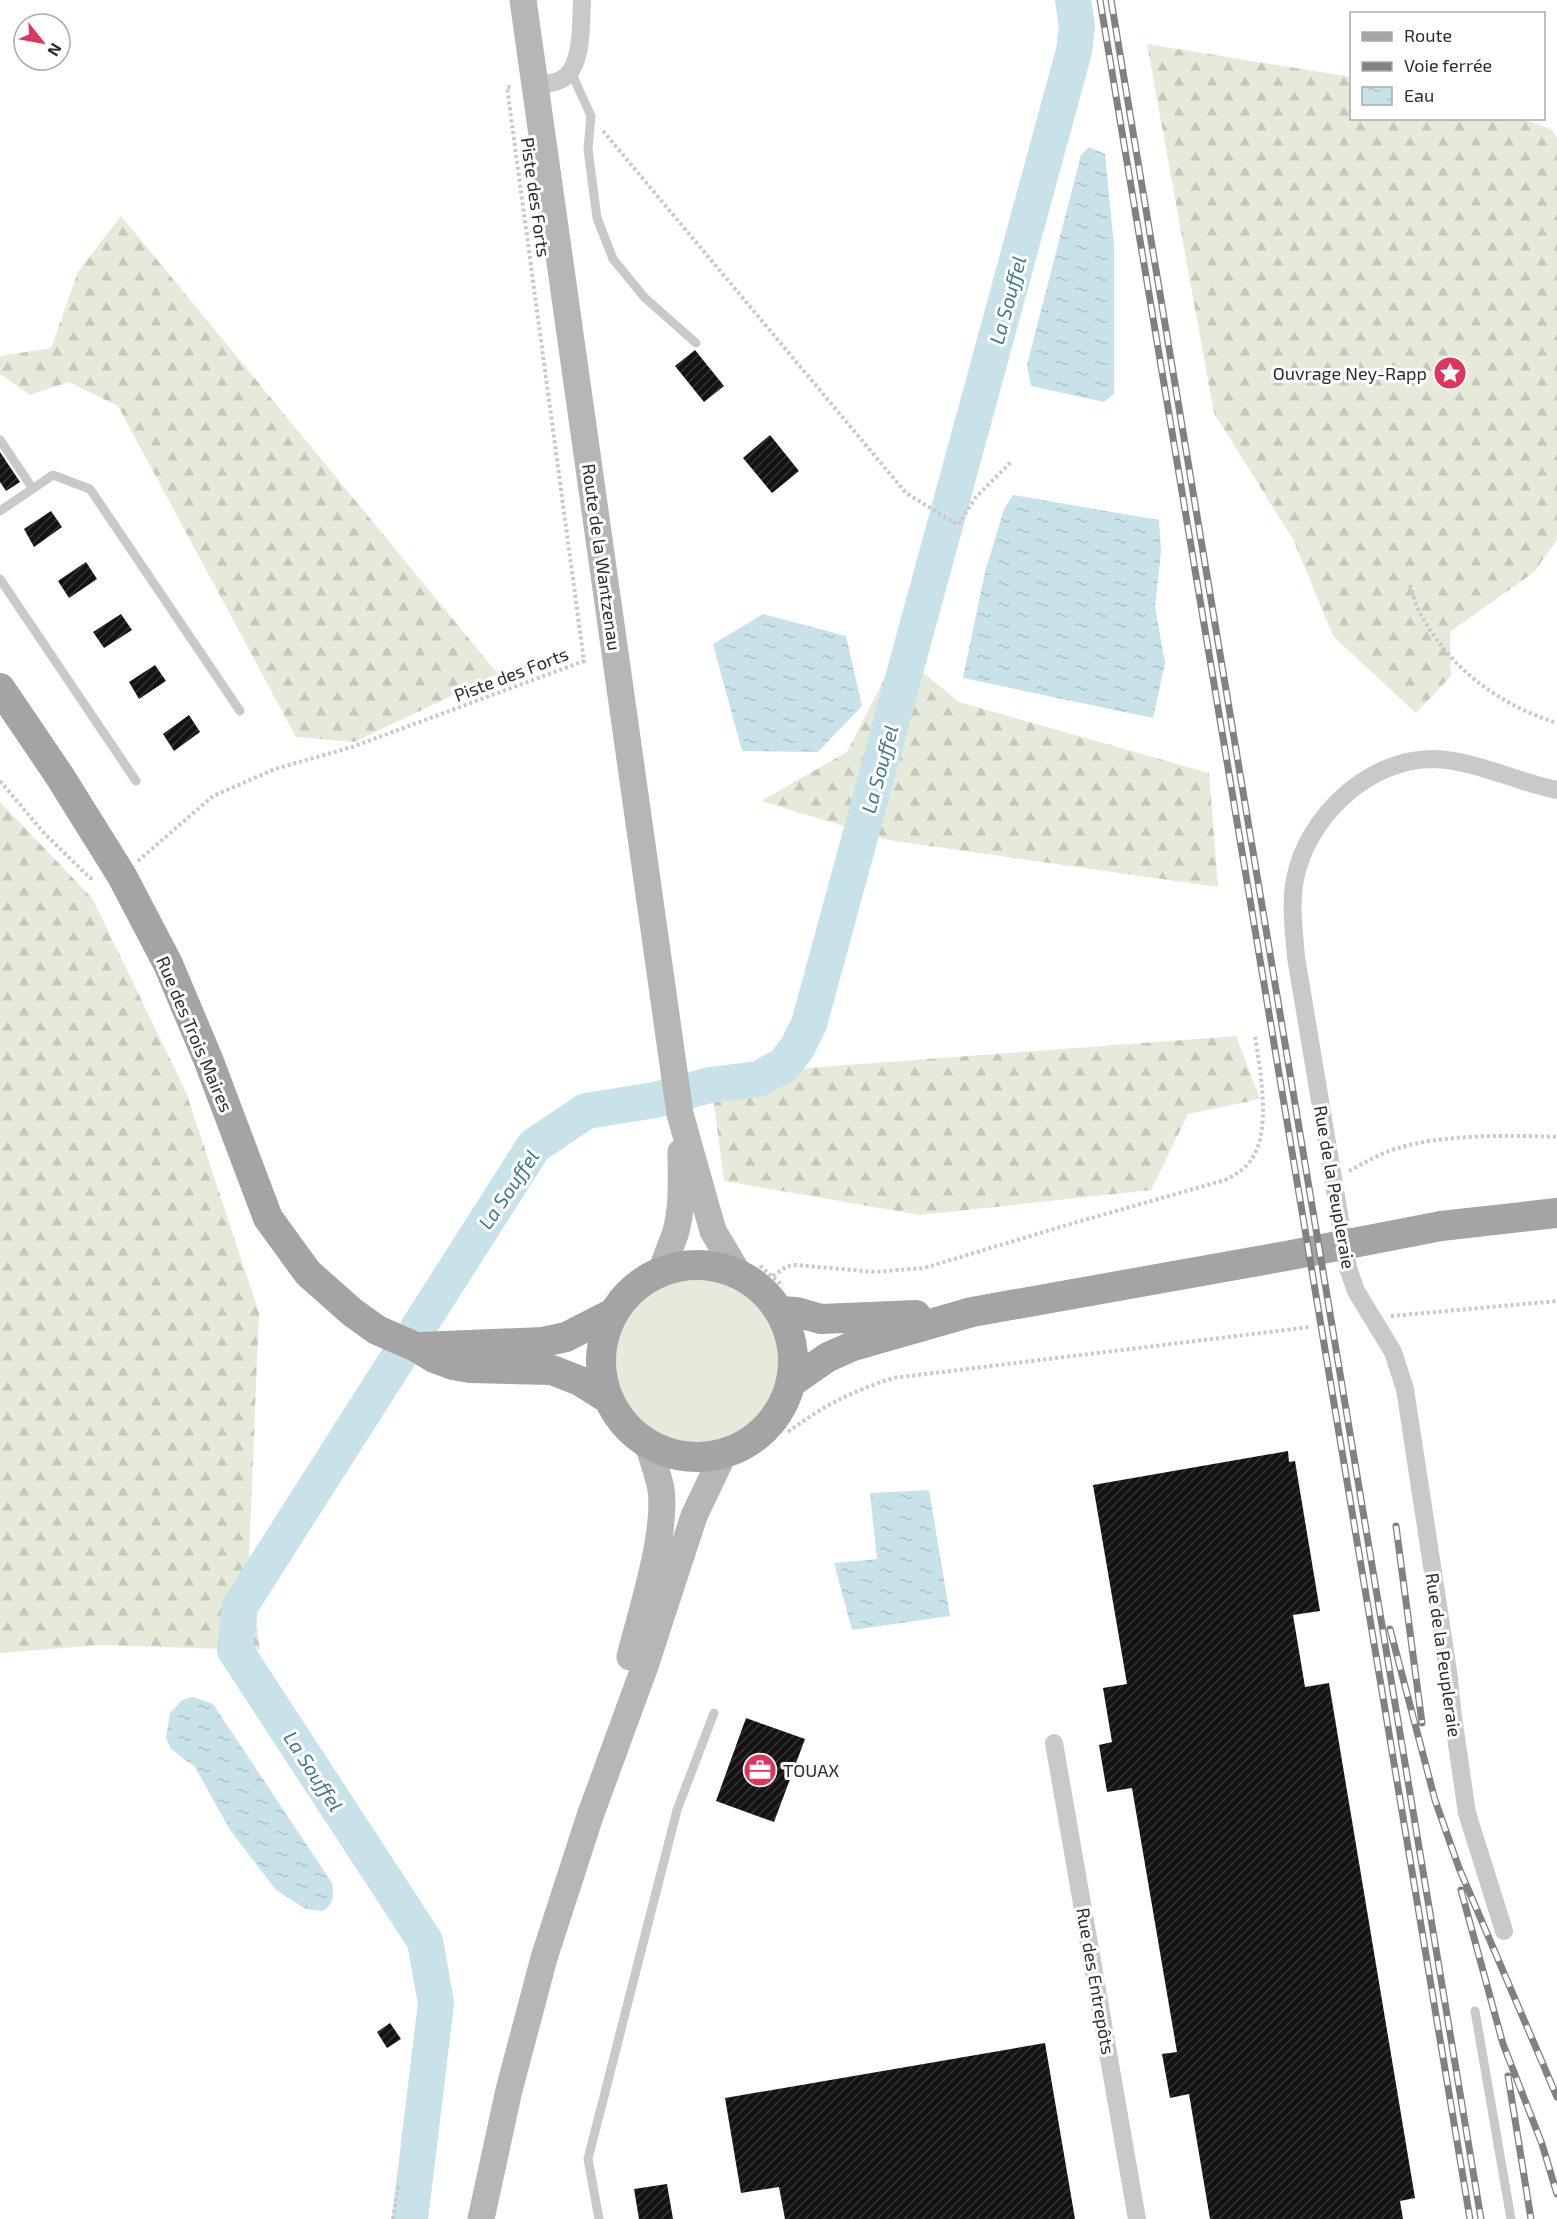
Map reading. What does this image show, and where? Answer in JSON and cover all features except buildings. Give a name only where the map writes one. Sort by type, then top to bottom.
[{"type":"main road","name":"Route de la Wantzenau","points":[[523,0],[680,1114],[713,1231],[746,1268]]},
{"type":"main road","name":"Rue des Trois Maires","points":[[0,688],[59,775],[122,876],[172,975],[208,1059],[268,1218],[308,1273],[352,1312],[377,1330],[416,1347],[434,1358],[470,1368],[552,1370],[580,1381],[607,1398]]},
{"type":"main road","name":"Route de la Wantzenau","points":[[662,1271],[665,1257],[676,1232],[680,1206],[680,1114]]},
{"type":"main road","points":[[792,1382],[828,1357],[853,1346],[972,1312],[1452,1225],[1557,1213]]},
{"type":"main road","points":[[783,1300],[794,1358],[792,1382],[785,1402],[767,1428],[742,1447],[723,1455],[704,1458],[666,1453],[648,1445],[624,1425],[607,1398],[602,1377],[601,1355],[604,1334],[613,1313],[626,1296],[643,1281],[662,1271],[687,1265],[746,1268],[762,1289],[783,1300],[796,1312],[820,1319],[972,1312]]},
{"type":"main road","name":"Rue des Trois Maires","points":[[416,1347],[543,1342],[566,1337],[613,1313]]},
{"type":"main road","points":[[590,1816],[649,1582],[659,1532],[661,1491],[648,1445]]},
{"type":"main road","points":[[481,2219],[509,2090],[538,1979],[590,1816],[645,1666],[694,1516],[723,1455]]},
{"type":"main road","points":[[496,2152],[496,2219]]},
{"type":"street","points":[[535,85],[564,79],[576,63],[582,0]]},
{"type":"street","name":"Rue de la Peupleraie","points":[[1504,1931],[1467,1813],[1405,1389],[1393,1352],[1350,1277],[1296,957],[1292,907],[1295,879],[1302,853],[1317,828],[1336,802],[1357,784],[1383,771],[1410,762],[1432,759],[1457,762],[1552,789]]},
{"type":"street","name":"Rue des Entrepôts","points":[[1054,1743],[1137,2219]]},
{"type":"lane","points":[[571,72],[591,116],[588,149],[597,218],[613,259],[645,298],[696,343]]},
{"type":"lane","points":[[0,440],[33,489]]},
{"type":"lane","points":[[0,511],[53,475],[90,489],[240,711]]},
{"type":"lane","points":[[0,579],[136,781]]},
{"type":"lane","points":[[599,2219],[588,2159],[677,1810],[714,1713]]},
{"type":"lane","points":[[1475,2010],[1511,2219]]},
{"type":"path","name":"Piste des Forts","points":[[122,876],[213,796],[275,769],[352,747],[584,661],[507,87],[535,85]]},
{"type":"path","points":[[591,116],[906,493],[958,525],[976,497],[1012,461]]},
{"type":"path","points":[[1410,585],[1422,618],[1436,639],[1477,683],[1522,710],[1557,723]]},
{"type":"path","points":[[0,781],[44,832],[90,878],[104,880],[122,876]]},
{"type":"path","points":[[772,1276],[787,1266],[796,1265],[875,1272],[924,1268],[1225,1180],[1239,1173],[1251,1160],[1259,1144],[1261,1082],[1255,1036]]},
{"type":"path","points":[[1332,1180],[1395,1149],[1426,1143],[1471,1137],[1557,1137]]},
{"type":"path","points":[[746,1268],[772,1276],[783,1300]]},
{"type":"path","points":[[1372,1318],[1557,1300]]},
{"type":"path","points":[[788,1432],[811,1414],[852,1392],[894,1378],[1310,1327]]},
{"type":"path","points":[[393,2219],[398,2186]]},
{"type":"green space","points":[[1147,44],[1350,77],[1350,120],[1527,120],[1552,130],[1557,138],[1557,540],[1534,572],[1450,632],[1451,676],[1416,713],[1333,636],[1294,541],[1214,413]]},
{"type":"green space","points":[[121,216],[498,674],[354,742],[296,737],[118,406],[69,382],[30,395],[0,374],[0,356],[51,348],[78,272]]},
{"type":"green space","points":[[898,652],[959,702],[1209,773],[1218,887],[889,840],[761,801],[847,752]]},
{"type":"green space","points":[[0,802],[92,898],[186,1092],[259,1313],[249,1555],[260,1650],[100,1645],[0,1653]]},
{"type":"green space","points":[[1236,1036],[1260,1099],[1188,1114],[1151,1190],[920,1215],[724,1181],[713,1097],[808,1068]]},
{"type":"green space","points":[[697,1274],[730,1281],[745,1288],[758,1299],[769,1312],[776,1327],[783,1360],[776,1393],[769,1408],[758,1421],[745,1432],[730,1439],[697,1446],[664,1439],[649,1432],[636,1421],[625,1408],[618,1393],[611,1360],[618,1327],[625,1312],[636,1299],[649,1288],[664,1281]]},
{"type":"water","points":[[1089,147],[1105,154],[1114,246],[1114,394],[1104,402],[1031,386],[1027,365],[1081,155]]},
{"type":"water","points":[[1013,495],[1159,520],[1161,551],[1155,607],[1165,663],[1153,718],[963,678],[985,572],[1004,509]]},
{"type":"water","points":[[763,614],[846,636],[862,706],[818,752],[742,751],[713,644]]},
{"type":"water","points":[[929,1490],[950,1616],[852,1630],[834,1563],[877,1559],[870,1493]]},
{"type":"water","points":[[193,1697],[213,1704],[332,1883],[332,1899],[323,1911],[306,1909],[276,1890],[230,1830],[195,1767],[171,1749],[166,1738],[170,1713],[182,1700]]},
{"type":"waterway","name":"La Souffel","points":[[418,1328],[534,1146],[586,1111],[655,1100],[710,1085],[758,1079],[784,1065],[797,1048],[809,1024],[1074,51],[1077,26],[1073,0]]},
{"type":"waterway","name":"La Souffel","points":[[398,1358],[240,1606],[235,1650],[425,1941],[436,2003],[410,2219]]},
{"type":"railway","points":[[1100,0],[1470,2219]]},
{"type":"railway","points":[[1111,0],[1481,2219]]},
{"type":"railway","points":[[1396,1526],[1422,1723]]},
{"type":"railway","points":[[1390,1629],[1435,1800],[1459,1868],[1557,2097]]},
{"type":"railway","points":[[1461,1890],[1503,2044],[1542,2144],[1557,2194]]},
{"type":"railway","points":[[1508,2076],[1531,2219]]},
{"type":"place","name":"Ouvrage Ney-Rapp","points":[[1450,373]]},
{"type":"place","name":"TOUAX","points":[[760,1770]]}]
